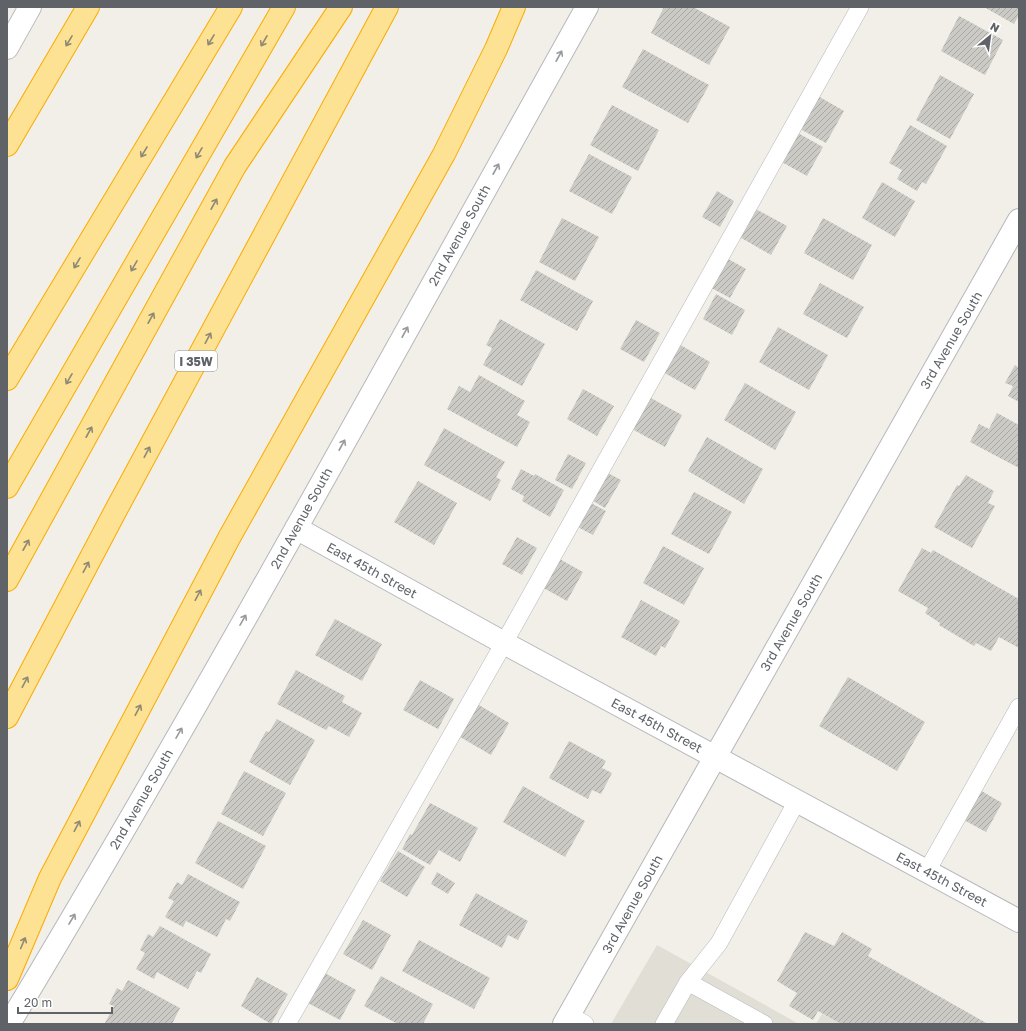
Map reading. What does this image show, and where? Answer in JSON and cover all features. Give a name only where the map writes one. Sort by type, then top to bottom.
[{"type":"highway","points":[[7,145],[88,7]]},
{"type":"highway","points":[[7,379],[231,7]]},
{"type":"highway","points":[[7,486],[284,7]]},
{"type":"highway","points":[[7,580],[235,166],[341,7]]},
{"type":"highway","name":"I 35W","points":[[7,716],[116,508],[387,7]]},
{"type":"highway","points":[[7,979],[53,871],[229,538],[367,289],[444,154],[496,50],[514,7]]},
{"type":"street","points":[[7,48],[30,7]]},
{"type":"street","name":"2nd Avenue South","points":[[9,1024],[87,894],[296,528],[586,7]]},
{"type":"street","name":"3rd Avenue South","points":[[573,1021],[715,757],[1019,220]]},
{"type":"street","name":"East 45th Street","points":[[296,528],[504,643],[1019,921]]},
{"type":"lane","points":[[287,1024],[504,643],[860,7]]},
{"type":"lane","points":[[927,871],[1019,707]]},
{"type":"lane","points":[[664,1024],[688,982],[719,943],[798,801]]},
{"type":"lane","points":[[688,982],[764,1024]]},
{"type":"shaded area","points":[[657,945],[758,1001],[799,1024],[611,1024]]},
{"type":"shaded area","points":[[822,1014],[841,1024],[816,1024]]},
{"type":"building","points":[[664,7],[693,7],[730,27],[709,65],[651,33]]},
{"type":"building","points":[[984,7],[1019,7],[1019,15],[1014,24]]},
{"type":"building","points":[[959,16],[1003,40],[985,75],[941,51]]},
{"type":"building","points":[[643,49],[709,85],[688,123],[622,87]]},
{"type":"building","points":[[940,75],[974,94],[950,139],[916,120]]},
{"type":"building","points":[[818,96],[844,111],[826,143],[800,129]]},
{"type":"building","points":[[612,105],[659,130],[638,171],[590,145]]},
{"type":"building","points":[[910,125],[947,146],[926,184],[922,182],[917,191],[897,179],[902,170],[889,163]]},
{"type":"building","points":[[796,132],[823,147],[807,176],[780,161]]},
{"type":"building","points":[[589,154],[632,177],[612,214],[569,191]]},
{"type":"building","points":[[882,182],[915,201],[895,237],[862,218]]},
{"type":"building","points":[[717,191],[734,201],[720,227],[702,217]]},
{"type":"building","points":[[754,208],[787,226],[771,255],[738,236]]},
{"type":"building","points":[[562,218],[599,237],[575,281],[539,262]]},
{"type":"building","points":[[823,218],[872,245],[853,280],[804,253]]},
{"type":"building","points":[[723,256],[746,269],[730,298],[706,285]]},
{"type":"building","points":[[536,270],[593,301],[577,331],[520,300]]},
{"type":"building","points":[[820,283],[864,307],[847,338],[803,314]]},
{"type":"building","points":[[716,294],[745,310],[732,335],[703,319]]},
{"type":"building","points":[[500,319],[545,344],[522,386],[483,365],[492,348],[486,345]]},
{"type":"building","points":[[636,320],[660,333],[644,362],[620,349]]},
{"type":"building","points":[[778,327],[828,355],[809,390],[759,362]]},
{"type":"building","points":[[677,343],[710,362],[695,390],[661,371]]},
{"type":"building","points":[[1015,365],[1019,368],[1019,402],[1008,396],[1013,386],[1005,383]]},
{"type":"building","points":[[479,375],[525,401],[517,415],[530,422],[517,447],[447,409],[459,386],[470,392]]},
{"type":"building","points":[[745,383],[796,412],[775,450],[724,420]]},
{"type":"building","points":[[583,389],[614,406],[597,436],[567,419]]},
{"type":"building","points":[[649,397],[682,415],[665,447],[632,429]]},
{"type":"building","points":[[997,413],[1019,425],[1019,468],[970,442],[979,424],[989,429]]},
{"type":"building","points":[[444,428],[505,462],[496,477],[501,480],[490,501],[424,465]]},
{"type":"building","points":[[707,437],[763,469],[744,504],[688,471]]},
{"type":"building","points":[[568,454],[586,463],[572,489],[555,480]]},
{"type":"building","points":[[521,469],[534,476],[535,474],[564,490],[550,517],[522,501],[524,496],[511,489]]},
{"type":"building","points":[[606,472],[621,480],[605,508],[590,499]]},
{"type":"building","points":[[966,475],[994,491],[988,503],[995,506],[972,548],[934,527],[957,485],[959,486]]},
{"type":"building","points":[[418,481],[457,503],[434,545],[394,522]]},
{"type":"building","points":[[694,492],[732,512],[709,554],[671,534]]},
{"type":"building","points":[[589,502],[606,511],[593,535],[576,526]]},
{"type":"building","points":[[517,537],[537,548],[522,575],[502,564]]},
{"type":"building","points":[[663,546],[704,568],[684,605],[643,583]]},
{"type":"building","points":[[922,548],[931,553],[933,550],[1019,599],[1019,648],[999,637],[991,651],[976,643],[974,646],[939,625],[940,623],[925,613],[928,608],[898,591]]},
{"type":"building","points":[[556,557],[583,572],[567,601],[540,586]]},
{"type":"building","points":[[641,600],[680,621],[665,648],[661,646],[656,656],[621,637]]},
{"type":"building","points":[[335,619],[382,644],[362,681],[315,655]]},
{"type":"building","points":[[296,670],[345,696],[342,702],[362,713],[349,737],[329,726],[326,730],[277,704]]},
{"type":"building","points":[[848,677],[925,722],[897,771],[819,726]]},
{"type":"building","points":[[420,680],[454,699],[438,729],[403,710]]},
{"type":"building","points":[[474,702],[509,723],[491,755],[455,734]]},
{"type":"building","points":[[277,719],[315,740],[290,785],[249,762],[266,731],[269,732]]},
{"type":"building","points":[[569,741],[606,761],[602,768],[612,773],[601,794],[592,790],[588,799],[549,778]]},
{"type":"building","points":[[244,771],[286,793],[263,836],[221,814]]},
{"type":"building","points":[[523,786],[585,821],[565,857],[503,822]]},
{"type":"building","points":[[980,790],[1002,803],[986,832],[964,820]]},
{"type":"building","points":[[430,803],[478,828],[460,862],[439,850],[430,865],[402,849],[410,834],[412,835]]},
{"type":"building","points":[[218,821],[266,846],[243,889],[195,863]]},
{"type":"building","points":[[398,851],[425,867],[407,897],[380,881]]},
{"type":"building","points":[[437,872],[455,883],[448,894],[431,884]]},
{"type":"building","points":[[188,874],[240,902],[230,921],[226,919],[217,937],[186,921],[183,927],[165,917],[174,901],[168,898],[177,882],[182,885]]},
{"type":"building","points":[[476,893],[528,921],[518,940],[508,935],[502,948],[459,925]]},
{"type":"building","points":[[363,920],[391,935],[372,970],[343,954]]},
{"type":"building","points":[[160,926],[211,954],[201,973],[197,971],[188,989],[157,972],[154,979],[136,969],[145,953],[140,950],[148,934],[153,937]]},
{"type":"building","points":[[805,932],[834,946],[842,932],[872,949],[868,956],[988,1024],[841,1024],[818,1011],[813,1020],[789,1006],[797,993],[777,981]]},
{"type":"building","points":[[419,940],[490,978],[474,1009],[402,971]]},
{"type":"building","points":[[323,972],[356,990],[340,1020],[306,1002]]},
{"type":"building","points":[[381,976],[433,1004],[423,1024],[398,1024],[364,1006]]},
{"type":"building","points":[[257,977],[288,994],[271,1024],[241,1006]]},
{"type":"building","points":[[128,980],[180,1008],[172,1024],[105,1023],[114,1006],[109,1004],[117,988],[122,991]]}]
